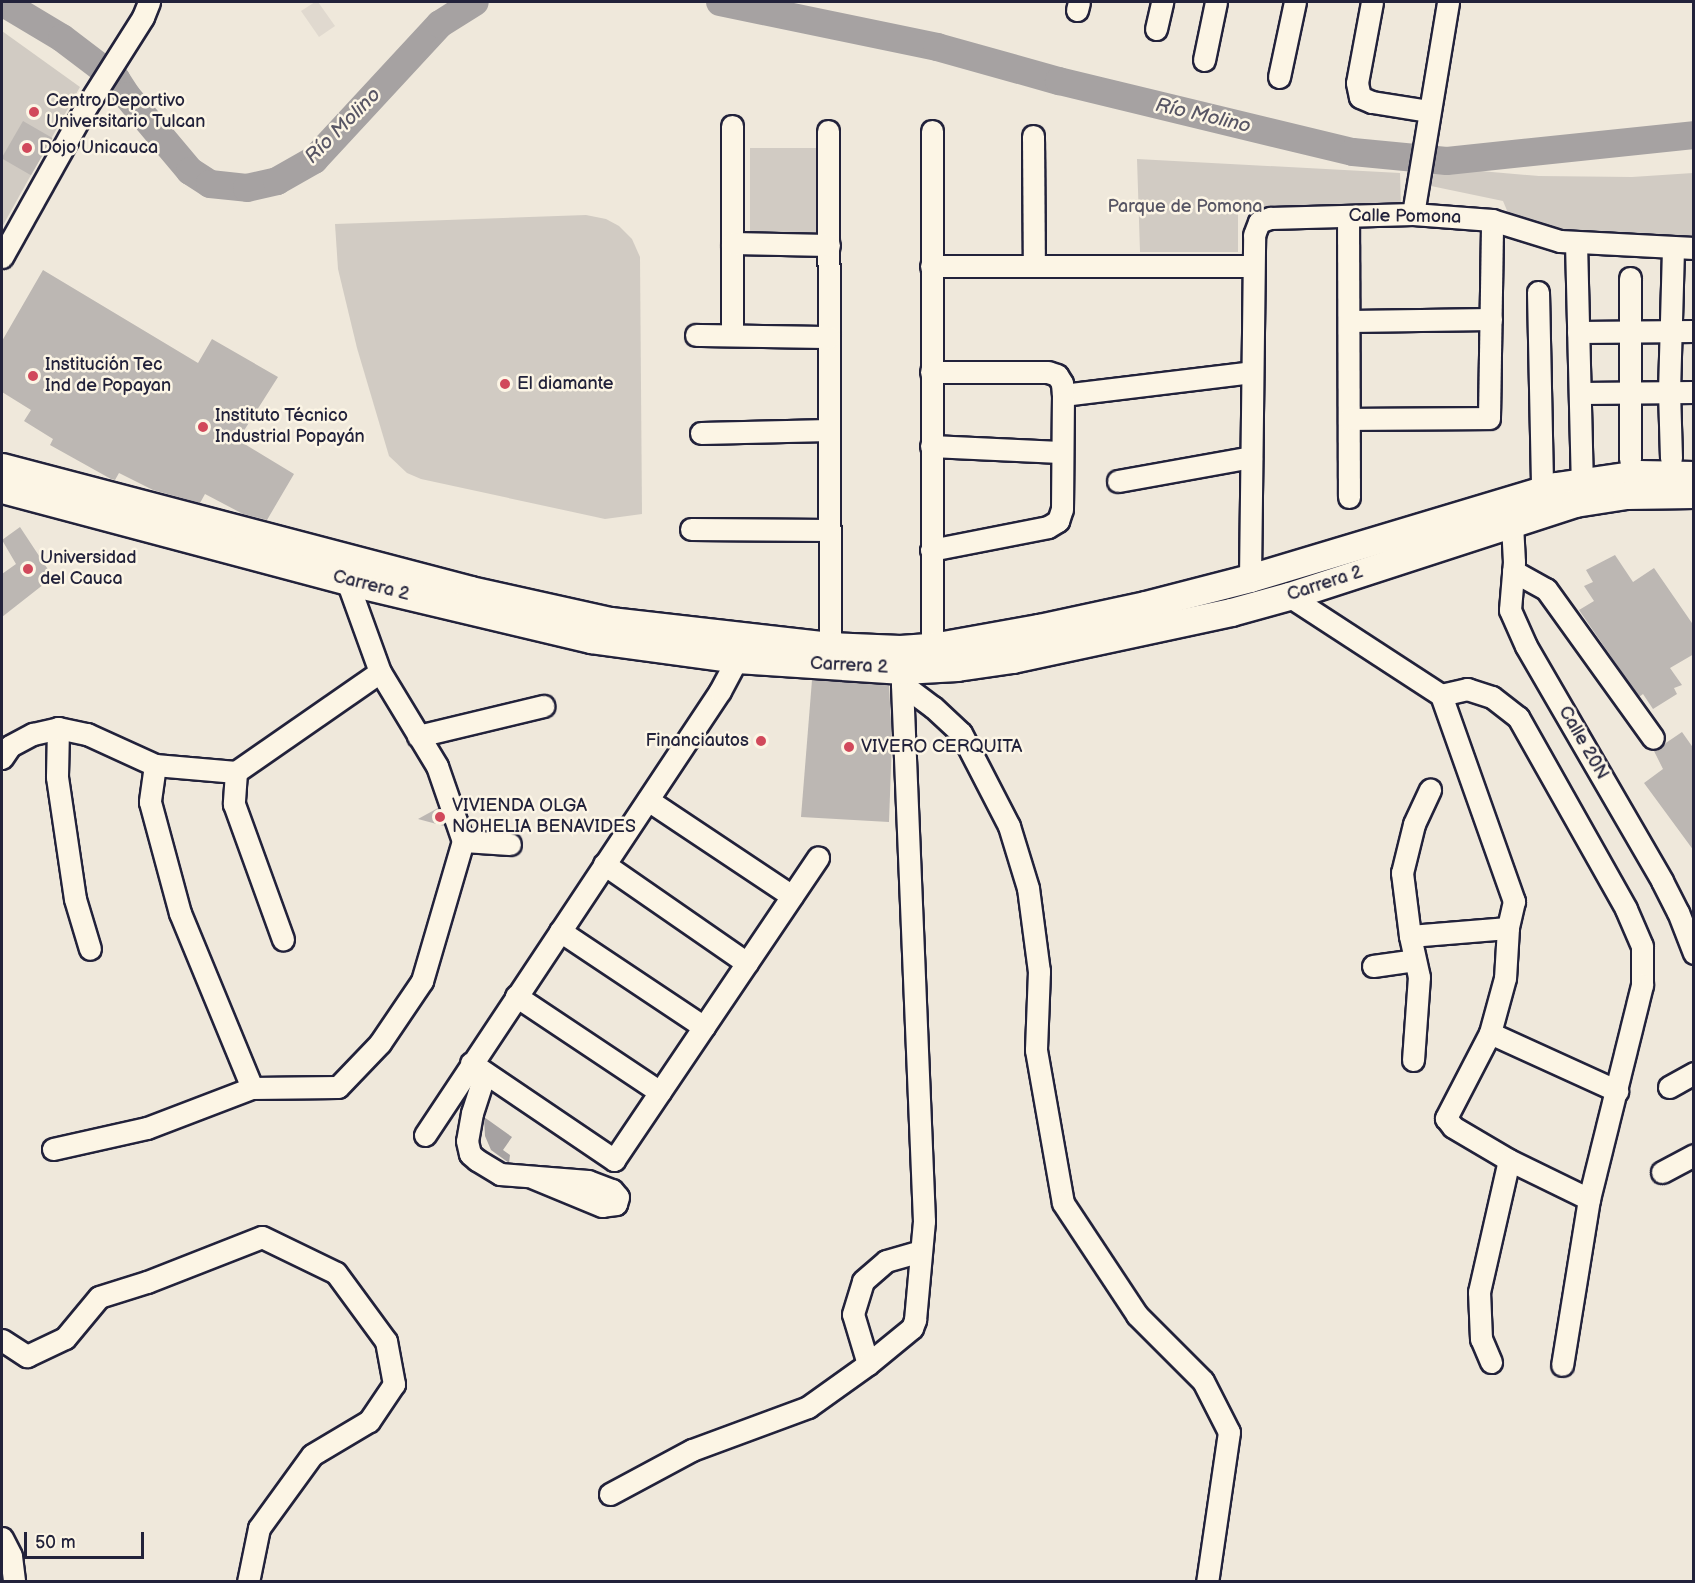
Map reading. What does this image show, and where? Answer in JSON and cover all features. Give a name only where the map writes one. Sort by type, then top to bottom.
[{"type":"main road","name":"Carrera 2","points":[[2,467],[470,590],[610,621],[830,646],[900,649],[932,647],[1061,623],[1250,578],[1542,490],[1638,474],[1694,476]]},
{"type":"main road","name":"Carrera 2","points":[[2,489],[347,580],[591,639],[737,659],[902,677],[1012,659],[1231,612],[1289,596],[1575,503],[1626,495],[1694,494]]},
{"type":"street","points":[[1156,29],[1162,2]]},
{"type":"street","points":[[1204,60],[1215,2]]},
{"type":"street","points":[[1279,77],[1295,2]]},
{"type":"street","points":[[1371,2],[1357,83],[1360,97],[1372,102],[1429,111]]},
{"type":"street","points":[[1413,214],[1448,2]]},
{"type":"street","points":[[2,257],[83,112],[146,9]]},
{"type":"street","points":[[732,126],[732,335]]},
{"type":"street","points":[[828,130],[830,646]]},
{"type":"street","points":[[932,132],[930,550],[932,647]]},
{"type":"street","points":[[1033,136],[1034,266]]},
{"type":"street","name":"Calle Pomona","points":[[1250,578],[1254,235],[1259,222],[1270,218],[1413,214],[1492,220],[1560,241],[1683,247]]},
{"type":"street","points":[[1348,216],[1349,497]]},
{"type":"street","points":[[1349,419],[1489,418],[1492,220]]},
{"type":"street","points":[[1576,242],[1582,482]]},
{"type":"street","points":[[732,243],[829,245]]},
{"type":"street","points":[[1671,458],[1669,392],[1671,331],[1683,247]]},
{"type":"street","points":[[931,266],[1254,266]]},
{"type":"street","points":[[1630,278],[1630,459]]},
{"type":"street","points":[[1538,292],[1542,490]]},
{"type":"street","points":[[1350,321],[1491,319]]},
{"type":"street","points":[[1578,332],[1694,331]]},
{"type":"street","points":[[696,335],[829,337]]},
{"type":"street","points":[[930,550],[1048,527],[1058,521],[1062,509],[1060,452],[1063,395],[1062,383],[1057,375],[1048,372],[931,372]]},
{"type":"street","points":[[1063,395],[1252,372]]},
{"type":"street","points":[[1580,393],[1694,392]]},
{"type":"street","points":[[701,432],[829,430]]},
{"type":"street","points":[[931,446],[1060,452]]},
{"type":"street","points":[[1118,481],[1251,457]]},
{"type":"street","name":"Calle 20N","points":[[1512,524],[1513,571],[1510,610],[1526,646],[1662,880],[1678,912],[1694,953]]},
{"type":"street","points":[[692,529],[830,530]]},
{"type":"street","points":[[1513,571],[1546,589],[1653,738]]},
{"type":"street","points":[[53,1149],[147,1128],[252,1088],[338,1087],[380,1043],[422,981],[463,841],[437,766],[380,672],[347,580]]},
{"type":"street","points":[[1289,596],[1441,695],[1514,901],[1508,928],[1505,978],[1490,1033],[1446,1118],[1453,1127],[1509,1160],[1589,1199]]},
{"type":"street","points":[[425,1135],[478,1068],[516,996],[720,692],[737,659]]},
{"type":"street","points":[[2,758],[10,746],[33,734],[58,728],[87,734],[155,765],[236,772],[380,672]]},
{"type":"street","points":[[610,1494],[692,1450],[808,1407],[912,1329],[916,1314],[924,1221],[902,677]]},
{"type":"street","points":[[902,677],[961,733],[1009,826],[1028,888],[1039,971],[1036,1050],[1063,1203],[1137,1315],[1203,1381],[1229,1432],[1207,1581]]},
{"type":"street","points":[[1441,695],[1467,689],[1492,697],[1518,717],[1630,918],[1642,946],[1642,985],[1589,1199],[1562,1365]]},
{"type":"street","points":[[418,736],[543,705]]},
{"type":"street","points":[[58,728],[57,777],[74,888],[90,949]]},
{"type":"street","points":[[155,765],[150,802],[180,913],[252,1088]]},
{"type":"street","points":[[236,772],[234,804],[283,939]]},
{"type":"street","points":[[1413,1059],[1419,977],[1410,936],[1402,873],[1414,824],[1430,790]]},
{"type":"street","points":[[648,800],[792,896]]},
{"type":"street","points":[[463,841],[510,844]]},
{"type":"street","points":[[478,1068],[614,1160],[818,857]]},
{"type":"street","points":[[604,864],[747,963]]},
{"type":"street","points":[[1410,936],[1508,928]]},
{"type":"street","points":[[560,931],[704,1027]]},
{"type":"street","points":[[1373,966],[1415,960]]},
{"type":"street","points":[[516,996],[660,1092]]},
{"type":"street","points":[[1490,1033],[1617,1091]]},
{"type":"street","points":[[478,1068],[467,1141],[470,1154],[500,1174],[534,1178]]},
{"type":"street","points":[[1669,1087],[1694,1073]]},
{"type":"street","points":[[1662,1172],[1694,1155]]},
{"type":"street","points":[[1491,1362],[1481,1339],[1479,1292],[1509,1160]]},
{"type":"street","points":[[2,1340],[27,1356],[65,1338],[99,1297],[147,1282],[262,1237],[336,1273],[386,1341],[394,1384],[369,1421],[312,1455],[259,1528],[248,1581]]},
{"type":"street","points":[[868,1364],[853,1314],[863,1281],[886,1261],[921,1251]]},
{"type":"street","points":[[2,1538],[11,1556],[14,1581]]},
{"type":"shaded area","points":[[318,2],[335,26],[319,37],[301,11]]},
{"type":"shaded area","points":[[484,1117],[512,1137],[503,1150],[510,1155],[509,1163],[491,1150],[485,1136]]},
{"type":"green space","name":"Centro Deportivo Universitario Tulcan","points":[[2,31],[80,87],[2,227]]},
{"type":"green space","points":[[750,148],[816,148],[816,236],[750,236]]},
{"type":"green space","name":"Parque de Pomona","points":[[1137,159],[1400,173],[1401,207],[1238,208],[1238,252],[1140,252]]},
{"type":"green space","points":[[1435,167],[1539,176],[1632,177],[1693,173],[1693,239],[1588,233],[1511,220],[1503,201],[1431,186]]},
{"type":"green space","name":"El diamante","points":[[586,215],[606,219],[619,226],[632,239],[640,257],[642,514],[605,519],[421,479],[407,473],[389,456],[357,348],[338,269],[335,224]]},
{"type":"building","name":"Dojo Unicauca","points":[[23,121],[52,138],[31,175],[2,159]]},
{"type":"building","points":[[43,270],[198,363],[212,339],[278,377],[238,440],[294,474],[267,520],[243,514],[205,494],[200,503],[153,490],[119,473],[115,480],[111,479],[50,445],[53,439],[24,421],[31,410],[2,392],[2,341]]},
{"type":"building","name":"Universidad del Cauca","points":[[20,527],[53,577],[2,617],[2,574],[16,564],[2,540]]},
{"type":"building","points":[[1615,555],[1633,582],[1654,568],[1694,626],[1694,654],[1670,668],[1682,685],[1674,688],[1677,694],[1653,709],[1643,694],[1639,697],[1579,610],[1594,601],[1584,586],[1593,582],[1586,570]]},
{"type":"building","name":"VIVERO CERQUITA","points":[[812,680],[889,685],[892,740],[889,822],[801,817]]},
{"type":"building","points":[[1682,732],[1694,749],[1694,851],[1644,783],[1663,769],[1654,751]]},
{"type":"building","points":[[438,808],[444,826],[418,819]]},
{"type":"waterway","name":"Río Molino","points":[[2,2],[62,38],[116,79],[127,96],[190,171],[210,184],[247,188],[277,181],[314,160],[440,24],[475,2]]},
{"type":"waterway","name":"Río Molino","points":[[720,2],[937,47],[1059,81],[1353,152],[1447,161],[1694,135]]},
{"type":"place","name":"Centro Deportivo Universitario Tulcan","points":[[34,112]]},
{"type":"place","name":"Dojo Unicauca","points":[[27,148]]},
{"type":"place","name":"Institución Tec Ind de Popayan","points":[[33,376]]},
{"type":"place","name":"El diamante","points":[[505,384]]},
{"type":"place","name":"Instituto Técnico Industrial Popayán","points":[[203,427]]},
{"type":"place","name":"Universidad del Cauca","points":[[28,569]]},
{"type":"place","name":"Financiautos","points":[[761,741]]},
{"type":"place","name":"VIVERO CERQUITA","points":[[849,747]]},
{"type":"place","name":"VIVIENDA OLGA NOHELIA BENAVIDES","points":[[440,817]]}]
